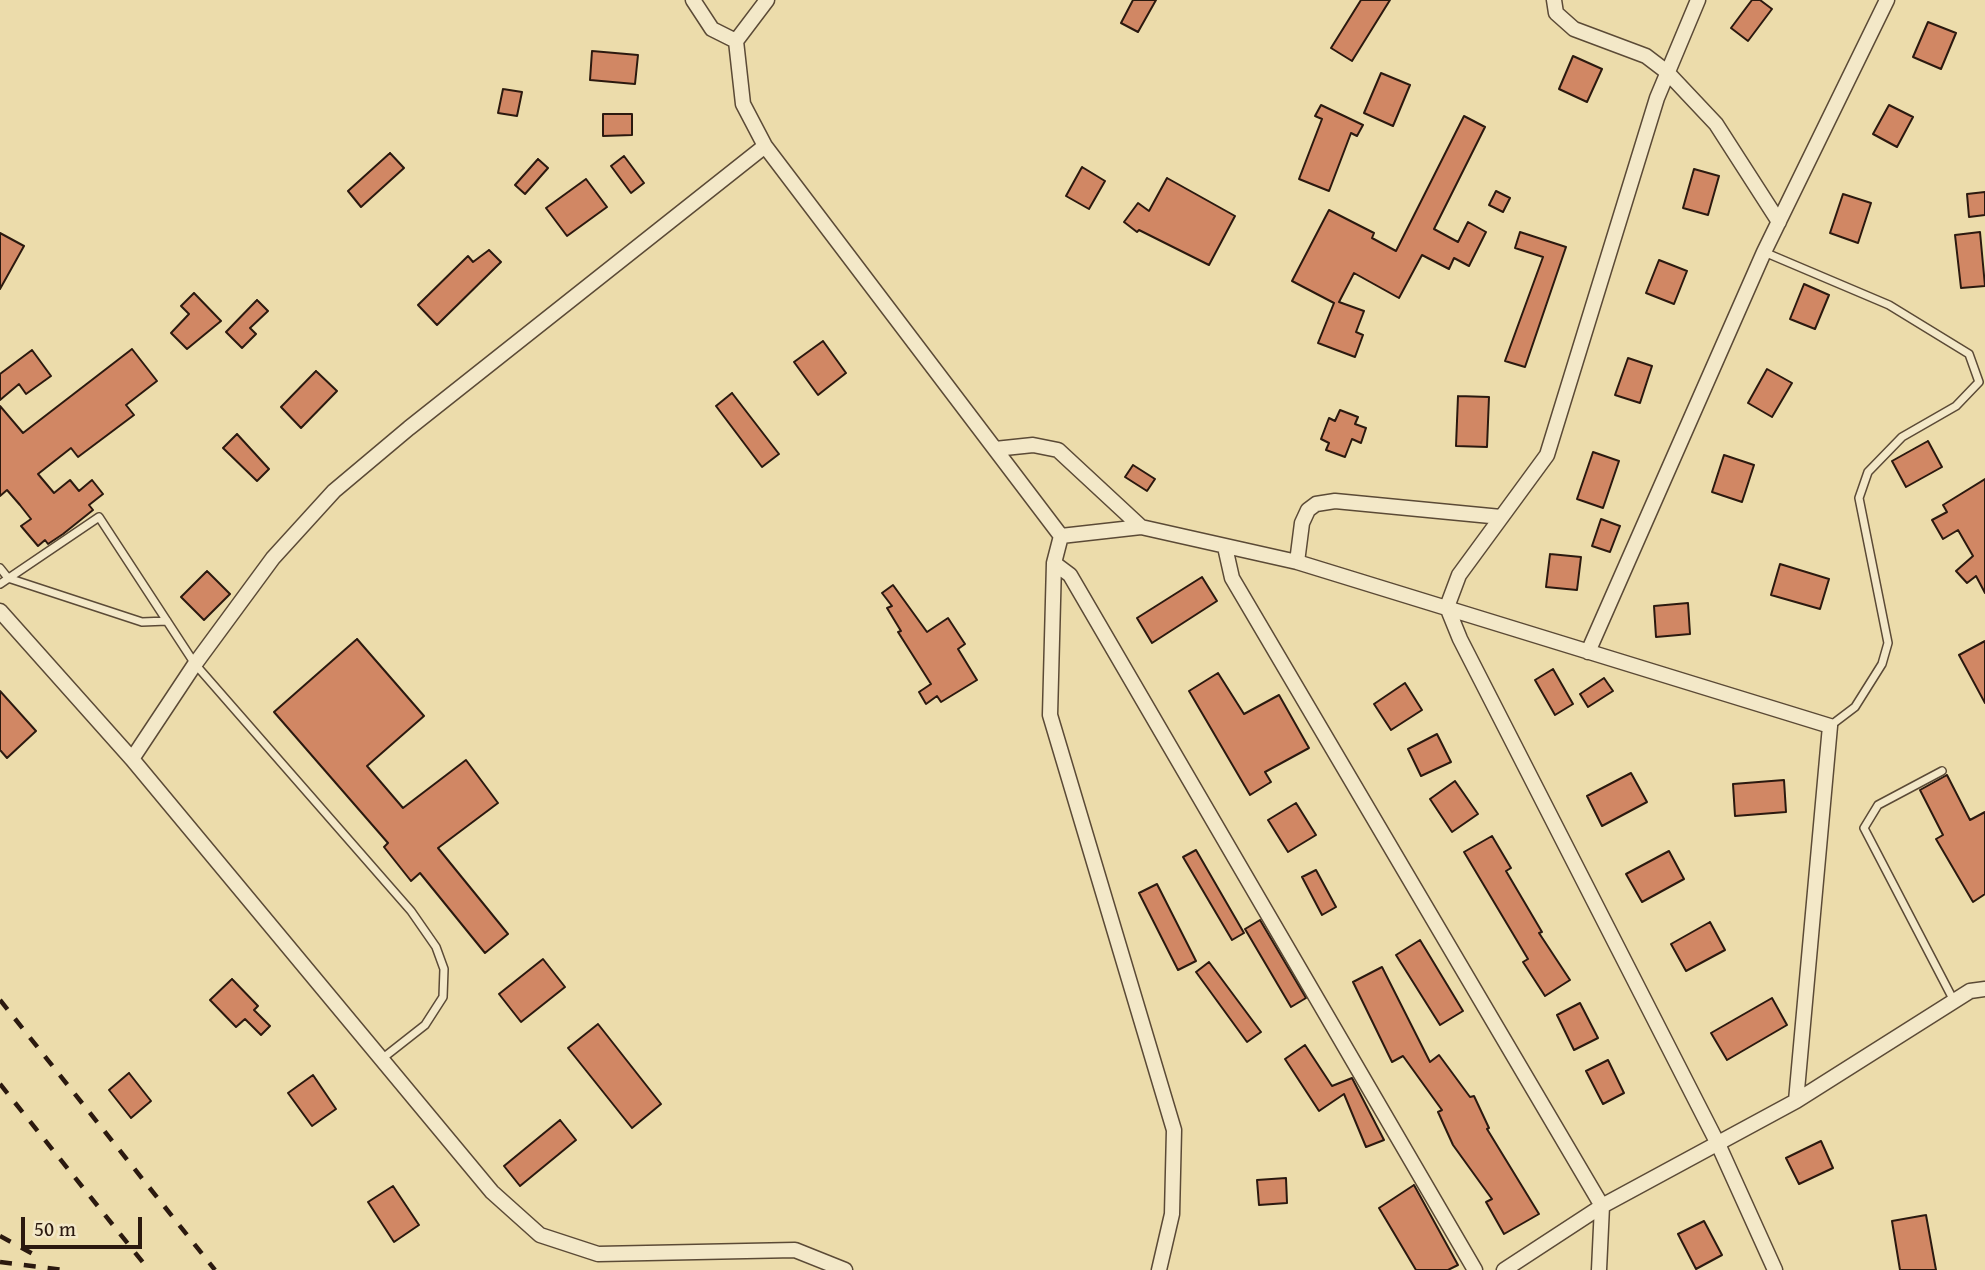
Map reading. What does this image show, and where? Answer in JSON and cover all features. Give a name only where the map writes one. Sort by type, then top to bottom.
[{"type":"street","points":[[693,0],[712,29],[736,41]]},
{"type":"street","points":[[767,0],[736,41],[743,104],[765,146],[1061,536]]},
{"type":"street","points":[[1553,0],[1556,13],[1574,29],[1646,57],[1667,72],[1716,124],[1779,222]]},
{"type":"street","points":[[1698,0],[1657,98],[1547,456],[1459,575],[1447,607],[1460,639],[1717,1144],[1775,1270]]},
{"type":"street","points":[[1588,652],[1764,252],[1887,0]]},
{"type":"street","points":[[132,759],[195,664],[273,558],[334,491],[419,419],[765,146]]},
{"type":"street","points":[[995,449],[1033,445],[1058,450],[1141,527]]},
{"type":"street","points":[[1297,562],[1302,523],[1308,510],[1316,504],[1335,501],[1501,517]]},
{"type":"street","points":[[1061,536],[1141,527],[1297,562],[1830,726],[1796,1101]]},
{"type":"street","points":[[1061,536],[1054,564],[1050,715],[1174,1130],[1172,1214],[1159,1270]]},
{"type":"street","points":[[1225,547],[1232,578],[1602,1206],[1599,1270]]},
{"type":"street","points":[[1054,564],[1070,575],[1475,1270]]},
{"type":"street","points":[[0,611],[132,759],[492,1192],[540,1235],[598,1254],[795,1250],[845,1270]]},
{"type":"street","points":[[1504,1270],[1602,1206],[1796,1101],[1970,991],[1985,989]]},
{"type":"lane","points":[[1764,252],[1889,305],[1969,354],[1979,382],[1956,406],[1902,437],[1868,472],[1859,498],[1888,643],[1882,664],[1855,707],[1830,726]]},
{"type":"lane","points":[[0,584],[99,517],[195,664],[411,911],[436,947],[444,969],[443,997],[425,1025],[383,1058]]},
{"type":"lane","points":[[0,568],[8,579],[142,622],[167,621]]},
{"type":"lane","points":[[1942,771],[1878,806],[1864,828],[1954,1001]]},
{"type":"building","points":[[1133,0],[1156,0],[1138,32],[1121,23]]},
{"type":"building","points":[[1361,0],[1390,0],[1352,61],[1331,48]]},
{"type":"building","points":[[1752,0],[1760,0],[1772,9],[1748,41],[1731,28]]},
{"type":"building","points":[[1928,22],[1956,33],[1941,69],[1913,57]]},
{"type":"building","points":[[592,51],[638,55],[635,84],[590,80]]},
{"type":"building","points":[[1573,56],[1602,69],[1587,102],[1559,89]]},
{"type":"building","points":[[1381,73],[1410,85],[1393,126],[1364,113]]},
{"type":"building","points":[[503,89],[522,92],[517,116],[498,113]]},
{"type":"building","points":[[1321,105],[1363,125],[1357,136],[1351,133],[1329,191],[1299,179],[1322,119],[1315,116]]},
{"type":"building","points":[[1889,105],[1913,117],[1897,147],[1873,134]]},
{"type":"building","points":[[603,114],[632,114],[632,135],[603,136]]},
{"type":"building","points":[[1464,116],[1485,127],[1434,229],[1458,242],[1468,222],[1486,232],[1469,266],[1454,258],[1449,269],[1422,255],[1399,298],[1354,273],[1339,302],[1364,311],[1356,332],[1363,335],[1355,357],[1318,343],[1334,303],[1292,281],[1329,210],[1374,233],[1372,238],[1396,251]]},
{"type":"building","points":[[390,153],[404,168],[361,207],[348,191]]},
{"type":"building","points":[[624,156],[644,183],[631,193],[611,166]]},
{"type":"building","points":[[538,159],[548,168],[525,194],[515,185]]},
{"type":"building","points":[[1082,167],[1105,181],[1089,209],[1066,196]]},
{"type":"building","points":[[1694,169],[1719,176],[1708,215],[1683,208]]},
{"type":"building","points":[[1167,178],[1235,216],[1209,265],[1139,230],[1137,232],[1124,222],[1138,203],[1149,211]]},
{"type":"building","points":[[586,179],[607,207],[567,236],[546,208]]},
{"type":"building","points":[[1496,191],[1510,198],[1503,212],[1489,205]]},
{"type":"building","points":[[1985,192],[1985,215],[1969,217],[1967,194]]},
{"type":"building","points":[[1843,194],[1871,203],[1858,243],[1830,233]]},
{"type":"building","points":[[1520,232],[1566,247],[1525,367],[1505,361],[1543,257],[1515,248]]},
{"type":"building","points":[[1980,232],[1985,286],[1961,288],[1955,235]]},
{"type":"building","points":[[0,233],[24,246],[0,289]]},
{"type":"building","points":[[489,250],[501,262],[437,325],[418,305],[468,256],[473,262]]},
{"type":"building","points":[[1659,260],[1687,271],[1674,304],[1646,293]]},
{"type":"building","points":[[1804,284],[1829,295],[1815,329],[1790,319]]},
{"type":"building","points":[[194,293],[221,321],[187,349],[171,333],[189,314],[181,306]]},
{"type":"building","points":[[257,300],[268,311],[250,328],[256,334],[242,348],[226,332]]},
{"type":"building","points":[[823,341],[846,373],[818,395],[794,362]]},
{"type":"building","points":[[132,349],[157,381],[126,405],[134,415],[78,457],[71,448],[38,474],[54,493],[70,480],[79,491],[92,480],[103,494],[89,505],[93,510],[63,534],[48,544],[45,540],[38,546],[21,526],[31,519],[7,490],[0,496],[0,406],[23,433]]},
{"type":"building","points":[[32,350],[51,376],[26,394],[19,384],[0,400],[0,374]]},
{"type":"building","points":[[1628,358],[1652,366],[1640,403],[1615,395]]},
{"type":"building","points":[[1767,369],[1792,383],[1772,417],[1748,403]]},
{"type":"building","points":[[316,371],[337,391],[301,428],[281,407]]},
{"type":"building","points":[[732,393],[779,454],[762,467],[716,406]]},
{"type":"building","points":[[1458,396],[1489,397],[1487,447],[1456,446]]},
{"type":"building","points":[[1340,410],[1358,417],[1355,424],[1366,428],[1361,443],[1352,439],[1345,457],[1326,450],[1329,443],[1321,439],[1329,418],[1335,421]]},
{"type":"building","points":[[237,434],[269,469],[257,481],[223,448]]},
{"type":"building","points":[[1928,441],[1942,467],[1906,487],[1892,461]]},
{"type":"building","points":[[1593,452],[1619,461],[1603,508],[1577,499]]},
{"type":"building","points":[[1724,455],[1754,465],[1742,502],[1712,492]]},
{"type":"building","points":[[1133,465],[1155,479],[1147,491],[1125,477]]},
{"type":"building","points":[[1985,479],[1985,593],[1976,576],[1967,583],[1956,571],[1973,556],[1958,530],[1943,539],[1932,520],[1947,512],[1943,505]]},
{"type":"building","points":[[1601,519],[1620,526],[1610,552],[1592,546]]},
{"type":"building","points":[[1550,554],[1581,557],[1577,590],[1546,587]]},
{"type":"building","points":[[1780,564],[1829,579],[1820,609],[1771,595]]},
{"type":"building","points":[[207,571],[230,594],[204,620],[181,597]]},
{"type":"building","points":[[1202,577],[1217,601],[1152,643],[1137,618]]},
{"type":"building","points":[[893,585],[927,632],[948,618],[965,644],[958,649],[977,680],[941,702],[937,696],[926,704],[919,692],[931,684],[898,632],[901,631],[887,608],[892,606],[882,593]]},
{"type":"building","points":[[1688,603],[1690,634],[1656,637],[1654,606]]},
{"type":"building","points":[[357,639],[424,716],[367,766],[403,808],[466,760],[498,803],[438,848],[508,934],[485,953],[420,873],[411,881],[384,847],[388,843],[274,712]]},
{"type":"building","points":[[1985,641],[1985,703],[1959,655]]},
{"type":"building","points":[[1553,669],[1573,704],[1555,715],[1535,680]]},
{"type":"building","points":[[1218,673],[1244,714],[1279,695],[1309,748],[1265,772],[1271,782],[1250,795],[1189,691]]},
{"type":"building","points":[[1604,678],[1613,691],[1588,707],[1580,694]]},
{"type":"building","points":[[1405,683],[1422,710],[1391,730],[1374,704]]},
{"type":"building","points":[[0,691],[36,731],[7,758],[0,750]]},
{"type":"building","points":[[1437,734],[1451,762],[1421,776],[1408,749]]},
{"type":"building","points":[[1631,773],[1647,802],[1602,826],[1587,796]]},
{"type":"building","points":[[1947,775],[1970,820],[1985,812],[1985,894],[1973,902],[1936,839],[1943,835],[1920,790]]},
{"type":"building","points":[[1784,780],[1786,812],[1735,816],[1733,784]]},
{"type":"building","points":[[1455,781],[1478,814],[1452,832],[1430,799]]},
{"type":"building","points":[[1296,803],[1316,835],[1288,852],[1268,820]]},
{"type":"building","points":[[1492,836],[1511,868],[1506,871],[1542,932],[1539,933],[1570,980],[1545,996],[1523,962],[1528,959],[1464,852]]},
{"type":"building","points":[[1196,850],[1244,933],[1232,940],[1183,857]]},
{"type":"building","points":[[1669,851],[1684,879],[1642,902],[1626,874]]},
{"type":"building","points":[[1316,870],[1336,907],[1322,915],[1302,877]]},
{"type":"building","points":[[1157,884],[1196,961],[1178,970],[1139,893]]},
{"type":"building","points":[[1260,920],[1306,998],[1291,1007],[1245,929]]},
{"type":"building","points":[[1710,922],[1725,950],[1686,971],[1671,944]]},
{"type":"building","points":[[1420,940],[1463,1011],[1440,1025],[1396,955]]},
{"type":"building","points":[[543,959],[565,987],[521,1022],[499,994]]},
{"type":"building","points":[[1209,962],[1261,1032],[1247,1042],[1196,972]]},
{"type":"building","points":[[1382,967],[1430,1062],[1439,1055],[1470,1097],[1474,1096],[1489,1128],[1487,1129],[1539,1214],[1504,1234],[1486,1202],[1492,1199],[1453,1145],[1438,1112],[1442,1110],[1403,1056],[1392,1062],[1353,982]]},
{"type":"building","points":[[232,979],[258,1006],[254,1010],[270,1026],[261,1035],[245,1019],[236,1027],[210,1000]]},
{"type":"building","points":[[1772,998],[1787,1025],[1727,1060],[1711,1033]]},
{"type":"building","points":[[1580,1003],[1598,1038],[1574,1050],[1557,1015]]},
{"type":"building","points":[[598,1024],[661,1104],[632,1128],[568,1048]]},
{"type":"building","points":[[1305,1045],[1332,1086],[1352,1078],[1384,1140],[1366,1147],[1344,1094],[1319,1111],[1285,1059]]},
{"type":"building","points":[[1608,1060],[1624,1093],[1603,1104],[1586,1071]]},
{"type":"building","points":[[129,1073],[151,1101],[131,1118],[109,1090]]},
{"type":"building","points":[[313,1075],[336,1109],[312,1126],[288,1093]]},
{"type":"building","points":[[560,1120],[576,1140],[520,1186],[504,1166]]},
{"type":"building","points":[[1821,1141],[1833,1168],[1799,1184],[1786,1158]]},
{"type":"building","points":[[1286,1178],[1287,1203],[1259,1205],[1257,1180]]},
{"type":"building","points":[[1414,1185],[1458,1265],[1448,1270],[1416,1270],[1379,1208]]},
{"type":"building","points":[[393,1186],[419,1225],[394,1242],[368,1202]]},
{"type":"building","points":[[1926,1215],[1936,1270],[1900,1270],[1892,1221]]},
{"type":"building","points":[[1704,1221],[1722,1255],[1696,1269],[1678,1234]]},
{"type":"railway","points":[[0,1000],[215,1270]]},
{"type":"railway","points":[[0,1084],[149,1270]]},
{"type":"railway","points":[[0,1236],[35,1255]]},
{"type":"railway","points":[[0,1262],[63,1270]]}]
